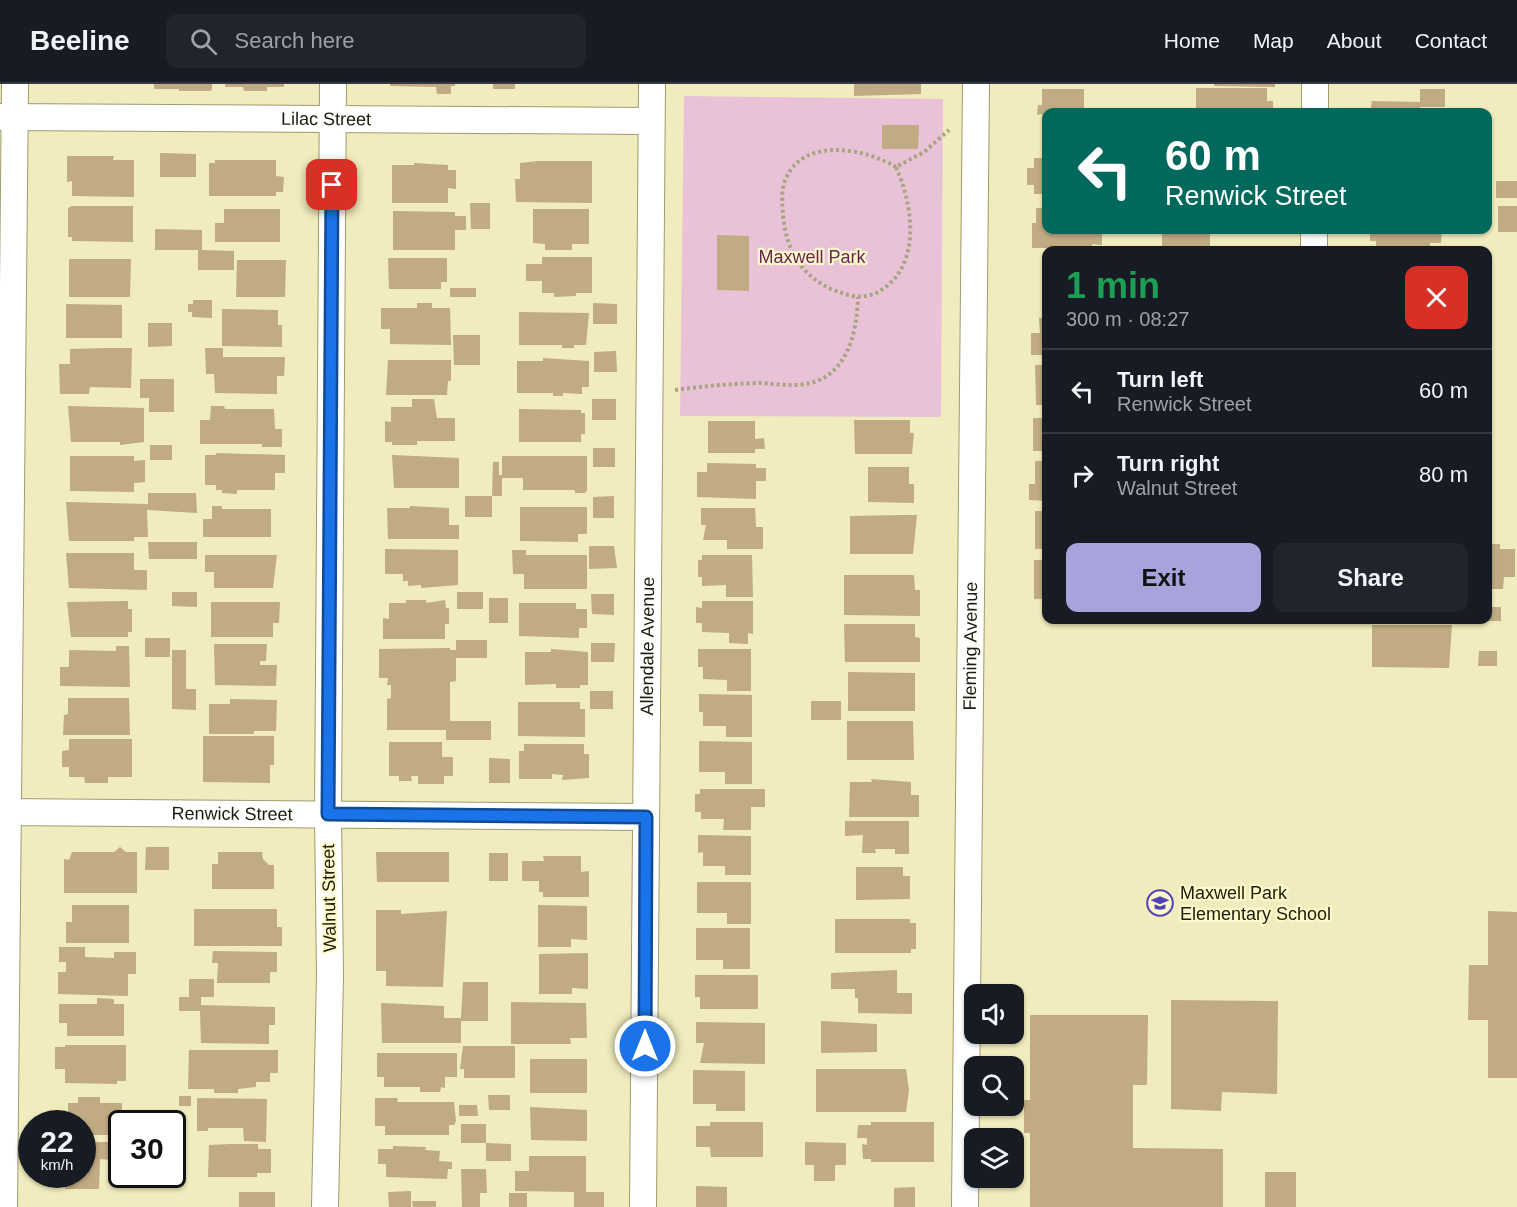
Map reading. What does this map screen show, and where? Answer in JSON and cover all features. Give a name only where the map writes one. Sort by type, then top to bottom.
[{"type":"street","points":[[4,1207],[5,433],[8,117],[15,84]]},
{"type":"street","name":"Walnut Street","points":[[325,1207],[330,975],[328,814],[333,84]]},
{"type":"street","name":"Allendale Avenue","points":[[643,1207],[652,84]]},
{"type":"street","points":[[1315,108],[1316,84]]},
{"type":"street","name":"Fleming Avenue","points":[[965,1207],[976,92]]},
{"type":"street","name":"Lilac Street","points":[[8,117],[651,121]]},
{"type":"street","name":"Renwick Street","points":[[4,812],[646,817]]},
{"type":"path","points":[[896,167],[924,152],[976,92]]},
{"type":"path","points":[[833,150],[856,150],[879,156],[896,167],[902,181],[910,219],[906,263],[892,282],[879,293],[858,297],[837,292],[815,282],[800,266],[788,243],[782,201],[786,178],[798,163],[833,150]]},
{"type":"path","points":[[651,393],[730,384],[806,384],[826,377],[850,349],[858,297]]},
{"type":"green space","name":"Maxwell Park","points":[[684,96],[943,99],[941,417],[680,416]]},
{"type":"building","points":[[154,84],[212,84],[212,88],[211,91],[179,91],[179,89],[154,89]]},
{"type":"building","points":[[225,84],[284,84],[284,87],[267,87],[267,91],[244,91],[243,87],[225,87]]},
{"type":"building","points":[[390,84],[455,84],[455,86],[451,86],[451,94],[437,94],[436,87],[390,86]]},
{"type":"building","points":[[493,84],[515,84],[515,89],[493,89]]},
{"type":"building","points":[[854,84],[921,84],[921,94],[854,96]]},
{"type":"building","points":[[1214,84],[1275,84],[1275,87],[1214,86]]},
{"type":"building","points":[[1196,88],[1267,88],[1267,101],[1273,101],[1273,108],[1196,108]]},
{"type":"building","points":[[1042,89],[1084,89],[1084,108],[1042,108],[1042,114],[1037,115],[1038,105],[1042,105]]},
{"type":"building","points":[[1420,89],[1445,89],[1445,107],[1371,108],[1372,101],[1420,102]]},
{"type":"building","points":[[882,125],[919,125],[918,149],[882,149]]},
{"type":"building","points":[[160,153],[196,154],[196,177],[160,177]]},
{"type":"building","points":[[67,156],[114,156],[113,160],[134,160],[134,197],[72,196],[72,181],[67,182]]},
{"type":"building","points":[[1034,158],[1042,158],[1042,194],[1034,194],[1034,185],[1027,185],[1027,168],[1034,168]]},
{"type":"building","points":[[215,160],[276,160],[276,176],[284,177],[283,192],[276,192],[276,196],[209,196],[209,163],[215,163]]},
{"type":"building","points":[[592,161],[592,203],[516,202],[515,179],[520,179],[520,163]]},
{"type":"building","points":[[414,163],[448,165],[448,170],[456,170],[456,189],[448,188],[448,203],[392,203],[392,165],[414,165]]},
{"type":"building","points":[[1496,181],[1517,181],[1517,198],[1496,198]]},
{"type":"building","points":[[470,203],[490,203],[490,229],[471,229]]},
{"type":"building","points":[[72,206],[133,206],[133,242],[72,241],[72,237],[68,237],[68,208]]},
{"type":"building","points":[[1498,206],[1517,206],[1517,232],[1498,232]]},
{"type":"building","points":[[1036,208],[1042,208],[1042,234],[1102,234],[1102,245],[1032,248],[1032,223],[1036,223]]},
{"type":"building","points":[[224,209],[280,209],[280,242],[215,242],[215,223],[224,223]]},
{"type":"building","points":[[533,209],[589,209],[589,244],[572,244],[572,250],[545,250],[545,244],[533,243]]},
{"type":"building","points":[[393,211],[455,212],[455,216],[466,216],[466,230],[455,230],[455,250],[393,250]]},
{"type":"building","points":[[155,229],[202,230],[202,250],[234,251],[234,270],[198,270],[198,250],[155,250]]},
{"type":"building","points":[[1162,234],[1210,234],[1210,246],[1162,246]]},
{"type":"building","points":[[1370,234],[1442,234],[1441,243],[1430,243],[1430,246],[1376,246],[1376,241],[1370,241]]},
{"type":"building","points":[[717,235],[749,236],[749,291],[717,290]]},
{"type":"building","points":[[542,257],[592,257],[592,293],[554,297],[554,293],[542,293],[542,281],[526,281],[526,264],[542,264]]},
{"type":"building","points":[[388,258],[447,258],[447,282],[441,282],[441,289],[389,289]]},
{"type":"building","points":[[69,259],[131,259],[130,297],[69,297]]},
{"type":"building","points":[[237,260],[286,260],[285,297],[236,297]]},
{"type":"building","points":[[450,288],[476,288],[476,297],[450,297]]},
{"type":"building","points":[[193,300],[212,300],[212,318],[192,317],[192,312],[188,312],[188,304],[193,304]]},
{"type":"building","points":[[417,303],[432,303],[432,308],[450,308],[451,345],[390,344],[390,329],[381,329],[381,308],[417,308]]},
{"type":"building","points":[[593,303],[617,304],[617,324],[593,324]]},
{"type":"building","points":[[66,304],[122,305],[122,338],[66,338]]},
{"type":"building","points":[[222,309],[278,310],[278,325],[282,325],[282,347],[222,346]]},
{"type":"building","points":[[519,312],[589,313],[586,345],[562,348],[562,345],[519,345]]},
{"type":"building","points":[[1039,318],[1042,318],[1042,355],[1031,355],[1031,333],[1040,333]]},
{"type":"building","points":[[148,323],[172,323],[172,346],[148,347]]},
{"type":"building","points":[[453,335],[480,335],[480,365],[454,365]]},
{"type":"building","points":[[132,348],[131,388],[90,387],[89,394],[60,394],[59,364],[70,364],[70,349]]},
{"type":"building","points":[[205,348],[223,348],[223,357],[285,357],[284,376],[277,376],[277,394],[215,393],[214,374],[206,374]]},
{"type":"building","points":[[616,351],[617,372],[594,372],[594,352]]},
{"type":"building","points":[[543,358],[589,361],[589,387],[582,387],[582,394],[563,393],[563,396],[553,396],[553,393],[517,393],[517,361],[543,361]]},
{"type":"building","points":[[388,360],[451,360],[451,381],[448,381],[447,395],[386,395]]},
{"type":"building","points":[[1035,365],[1042,365],[1042,405],[1036,405]]},
{"type":"building","points":[[140,379],[174,379],[174,412],[149,412],[149,398],[140,398]]},
{"type":"building","points":[[412,399],[434,399],[437,418],[455,418],[455,441],[417,441],[417,445],[392,445],[392,442],[385,442],[385,421],[391,422],[391,407],[412,407]]},
{"type":"building","points":[[592,399],[616,399],[616,420],[592,420]]},
{"type":"building","points":[[68,406],[144,408],[144,442],[120,445],[120,442],[71,442]]},
{"type":"building","points":[[211,406],[224,406],[225,409],[274,409],[275,429],[282,429],[282,447],[262,447],[262,444],[200,444],[200,420],[210,420]]},
{"type":"building","points":[[519,409],[581,410],[581,413],[585,413],[585,434],[581,434],[581,442],[519,442]]},
{"type":"building","points":[[1033,418],[1042,418],[1042,451],[1033,451]]},
{"type":"building","points":[[854,420],[910,420],[910,433],[914,433],[912,454],[855,454]]},
{"type":"building","points":[[708,421],[755,421],[755,439],[764,438],[765,449],[755,449],[755,453],[708,453]]},
{"type":"building","points":[[150,445],[172,445],[172,460],[150,460]]},
{"type":"building","points":[[593,448],[615,448],[615,467],[593,467]]},
{"type":"building","points":[[216,453],[285,455],[285,473],[275,473],[275,490],[237,490],[237,494],[222,493],[222,490],[216,490],[216,485],[205,485],[205,455],[216,455]]},
{"type":"building","points":[[392,455],[459,458],[459,488],[394,488]]},
{"type":"building","points":[[70,456],[134,456],[134,461],[145,460],[145,482],[134,483],[134,492],[70,491]]},
{"type":"building","points":[[502,456],[587,456],[587,490],[585,493],[575,493],[575,490],[523,490],[523,478],[502,478],[502,496],[492,496],[493,462],[499,462],[499,475],[502,475]]},
{"type":"building","points":[[1035,461],[1042,461],[1042,501],[1029,500],[1029,484],[1035,484]]},
{"type":"building","points":[[707,463],[756,464],[756,468],[766,468],[766,481],[756,481],[756,499],[697,497],[697,472],[707,472]]},
{"type":"building","points":[[868,467],[909,467],[909,484],[914,484],[914,503],[868,502]]},
{"type":"building","points":[[148,493],[196,493],[197,513],[147,510],[148,537],[134,537],[134,541],[69,541],[66,502],[148,504]]},
{"type":"building","points":[[465,496],[492,496],[492,517],[465,517]]},
{"type":"building","points":[[614,496],[614,518],[593,518],[593,497]]},
{"type":"building","points":[[212,506],[222,506],[222,509],[271,509],[271,537],[203,537],[203,519],[212,519]]},
{"type":"building","points":[[410,506],[449,508],[449,525],[459,525],[459,539],[388,539],[387,508],[410,508]]},
{"type":"building","points":[[520,507],[587,507],[587,534],[578,534],[578,542],[520,541]]},
{"type":"building","points":[[701,508],[755,508],[756,527],[763,527],[763,549],[727,549],[727,540],[703,540],[706,525],[701,525]]},
{"type":"building","points":[[1035,511],[1042,511],[1042,549],[1035,549]]},
{"type":"building","points":[[917,515],[913,554],[850,554],[850,516]]},
{"type":"building","points":[[148,542],[197,542],[197,559],[149,559]]},
{"type":"building","points":[[1492,544],[1500,544],[1500,549],[1515,549],[1515,577],[1504,577],[1503,589],[1492,589]]},
{"type":"building","points":[[589,546],[614,546],[617,568],[589,569]]},
{"type":"building","points":[[385,549],[458,550],[458,585],[421,588],[421,585],[408,586],[408,581],[403,581],[403,574],[385,574]]},
{"type":"building","points":[[512,550],[526,550],[526,555],[587,555],[587,589],[524,589],[524,574],[513,574]]},
{"type":"building","points":[[66,553],[134,553],[134,570],[147,570],[147,590],[69,588]]},
{"type":"building","points":[[205,555],[277,555],[273,588],[214,588],[214,572],[205,572]]},
{"type":"building","points":[[702,555],[752,555],[753,597],[726,597],[726,585],[702,586],[702,577],[698,577],[698,560],[702,560]]},
{"type":"building","points":[[1034,560],[1042,560],[1042,599],[1034,599]]},
{"type":"building","points":[[844,575],[914,575],[915,590],[920,590],[920,616],[844,615]]},
{"type":"building","points":[[172,592],[197,592],[197,607],[172,606]]},
{"type":"building","points":[[457,592],[483,592],[483,609],[457,609]]},
{"type":"building","points":[[591,594],[614,594],[614,615],[592,614]]},
{"type":"building","points":[[489,598],[508,598],[508,623],[489,623]]},
{"type":"building","points":[[406,600],[426,600],[426,603],[445,600],[446,608],[449,608],[449,624],[445,624],[445,639],[383,639],[383,618],[389,619],[389,603],[406,603]]},
{"type":"building","points":[[128,601],[128,609],[132,609],[132,632],[128,632],[128,637],[71,637],[67,602]]},
{"type":"building","points":[[702,601],[753,601],[753,634],[748,633],[748,644],[729,643],[729,633],[702,632],[702,623],[696,623],[696,607],[702,608]]},
{"type":"building","points":[[211,602],[280,602],[279,623],[273,623],[273,637],[211,637]]},
{"type":"building","points":[[519,603],[576,603],[576,609],[587,609],[587,628],[579,628],[579,638],[519,636]]},
{"type":"building","points":[[1492,607],[1501,607],[1501,621],[1492,621]]},
{"type":"building","points":[[844,624],[915,624],[915,637],[920,638],[920,662],[845,662]]},
{"type":"building","points":[[1372,625],[1452,625],[1449,668],[1372,667]]},
{"type":"building","points":[[145,638],[170,638],[170,657],[145,657]]},
{"type":"building","points":[[456,640],[487,640],[487,658],[456,658],[456,681],[450,682],[450,721],[491,721],[491,740],[446,740],[446,730],[387,730],[387,699],[391,698],[391,685],[387,685],[388,678],[379,678],[379,649],[450,648],[450,650],[456,650]]},
{"type":"building","points":[[591,643],[615,643],[614,662],[591,662]]},
{"type":"building","points":[[214,644],[267,644],[266,661],[260,661],[260,665],[277,665],[276,686],[215,685]]},
{"type":"building","points":[[116,646],[129,646],[130,687],[60,686],[60,667],[69,667],[69,650],[116,651]]},
{"type":"building","points":[[551,649],[588,652],[588,685],[580,685],[580,688],[556,688],[556,684],[525,685],[525,652],[551,652]]},
{"type":"building","points":[[698,649],[751,649],[751,691],[727,691],[727,680],[703,679],[703,667],[698,667]]},
{"type":"building","points":[[172,650],[186,650],[186,689],[196,689],[196,710],[172,709]]},
{"type":"building","points":[[1479,651],[1497,651],[1497,666],[1478,666]]},
{"type":"building","points":[[848,672],[915,673],[915,711],[848,711]]},
{"type":"building","points":[[590,691],[613,691],[613,709],[590,709]]},
{"type":"building","points":[[699,694],[752,695],[752,737],[726,737],[726,726],[703,726],[703,712],[699,712]]},
{"type":"building","points":[[68,698],[129,698],[130,735],[63,735],[64,715],[68,714]]},
{"type":"building","points":[[230,699],[277,700],[276,731],[254,731],[254,734],[209,734],[209,704],[230,704]]},
{"type":"building","points":[[811,701],[841,701],[841,720],[811,720]]},
{"type":"building","points":[[518,702],[580,702],[580,709],[585,709],[585,737],[518,736]]},
{"type":"building","points":[[847,721],[913,721],[914,760],[847,760]]},
{"type":"building","points":[[203,736],[274,736],[274,765],[270,765],[270,783],[203,782]]},
{"type":"building","points":[[69,739],[132,739],[132,777],[108,777],[108,783],[85,783],[84,777],[69,777],[69,767],[62,767],[62,751],[69,750]]},
{"type":"building","points":[[699,741],[752,742],[752,784],[725,784],[725,772],[699,772]]},
{"type":"building","points":[[389,742],[442,742],[442,757],[453,757],[453,776],[444,776],[444,784],[418,784],[418,776],[411,776],[412,781],[399,781],[399,776],[389,776]]},
{"type":"building","points":[[524,744],[584,744],[584,754],[589,754],[589,778],[562,780],[563,775],[552,774],[552,779],[519,779],[519,751],[524,751]]},
{"type":"building","points":[[489,758],[510,759],[510,783],[489,783]]},
{"type":"building","points":[[871,779],[911,782],[911,795],[919,795],[919,817],[849,817],[850,782],[872,782]]},
{"type":"building","points":[[700,789],[765,789],[765,807],[751,807],[751,830],[723,830],[724,819],[701,819],[701,812],[695,812],[695,794],[700,794]]},
{"type":"building","points":[[845,821],[909,821],[909,854],[895,854],[895,849],[875,849],[876,853],[862,853],[863,835],[845,836]]},
{"type":"building","points":[[698,835],[751,836],[751,875],[725,875],[725,866],[703,866],[703,852],[698,853]]},
{"type":"building","points":[[120,847],[126,852],[137,852],[137,893],[64,893],[64,859],[69,860],[72,852],[114,852]]},
{"type":"building","points":[[146,847],[169,847],[169,870],[145,870]]},
{"type":"building","points":[[218,852],[262,852],[263,859],[269,865],[274,865],[274,889],[212,889],[212,864],[218,864]]},
{"type":"building","points":[[376,852],[449,852],[449,882],[377,882]]},
{"type":"building","points":[[489,853],[508,853],[508,881],[489,881]]},
{"type":"building","points":[[543,856],[581,856],[581,872],[589,871],[589,897],[543,897],[543,892],[539,892],[539,881],[522,881],[522,861],[544,861]]},
{"type":"building","points":[[856,867],[903,867],[903,876],[910,876],[910,899],[856,900]]},
{"type":"building","points":[[697,882],[751,882],[751,924],[727,924],[727,913],[697,913]]},
{"type":"building","points":[[72,905],[129,905],[129,943],[66,943],[66,922],[72,922]]},
{"type":"building","points":[[538,905],[587,906],[587,940],[571,939],[571,947],[538,947]]},
{"type":"building","points":[[194,909],[277,909],[277,927],[282,927],[282,946],[194,946]]},
{"type":"building","points":[[376,910],[401,910],[401,914],[447,911],[443,987],[386,986],[386,971],[376,971]]},
{"type":"building","points":[[1488,911],[1517,912],[1517,1078],[1488,1078],[1488,1020],[1468,1020],[1469,965],[1488,965]]},
{"type":"building","points":[[835,919],[910,919],[910,923],[916,923],[916,949],[911,949],[911,953],[835,953]]},
{"type":"building","points":[[696,928],[750,928],[750,969],[723,969],[723,960],[696,960]]},
{"type":"building","points":[[59,947],[85,947],[85,957],[114,958],[114,952],[136,952],[136,974],[128,974],[128,996],[58,994],[58,972],[66,972],[66,962],[59,962]]},
{"type":"building","points":[[213,951],[277,952],[277,972],[270,972],[270,983],[217,983],[218,963],[212,963]]},
{"type":"building","points":[[588,953],[588,989],[572,988],[572,994],[539,994],[539,954]]},
{"type":"building","points":[[897,970],[897,993],[912,993],[912,1014],[858,1013],[858,998],[855,998],[855,989],[831,989],[831,973]]},
{"type":"building","points":[[695,975],[758,975],[758,1009],[700,1009],[700,997],[695,997]]},
{"type":"building","points":[[189,979],[214,979],[214,997],[201,997],[201,1005],[275,1007],[275,1025],[269,1025],[269,1044],[201,1043],[200,1011],[179,1011],[179,997],[189,997]]},
{"type":"building","points":[[463,982],[488,982],[488,1021],[461,1021],[461,1043],[382,1043],[381,1003],[444,1006],[444,1018],[461,1018]]},
{"type":"building","points":[[97,998],[114,999],[114,1004],[124,1004],[124,1036],[67,1036],[67,1023],[59,1023],[59,1004],[97,1004]]},
{"type":"building","points":[[1171,1000],[1278,1001],[1277,1094],[1222,1092],[1221,1111],[1171,1109]]},
{"type":"building","points":[[511,1002],[586,1003],[587,1038],[570,1038],[571,1044],[511,1044]]},
{"type":"building","points":[[1030,1015],[1148,1015],[1147,1085],[1133,1085],[1133,1148],[1223,1149],[1223,1207],[1030,1207],[1030,1133],[1024,1133],[1024,1100],[1030,1100]]},
{"type":"building","points":[[821,1021],[877,1024],[877,1052],[821,1053]]},
{"type":"building","points":[[696,1022],[765,1023],[765,1064],[700,1063],[704,1043],[696,1043]]},
{"type":"building","points":[[65,1045],[126,1045],[126,1081],[117,1081],[117,1084],[65,1083],[65,1069],[55,1069],[55,1047],[65,1047]]},
{"type":"building","points":[[463,1046],[515,1046],[515,1078],[464,1078],[464,1069],[460,1069]]},
{"type":"building","points":[[189,1050],[278,1050],[278,1073],[270,1073],[270,1082],[256,1082],[256,1087],[238,1089],[238,1093],[214,1093],[214,1089],[188,1089]]},
{"type":"building","points":[[377,1053],[457,1053],[457,1077],[445,1077],[445,1088],[441,1087],[440,1092],[420,1092],[420,1087],[384,1087],[384,1077],[377,1077]]},
{"type":"building","points":[[530,1059],[587,1059],[587,1093],[530,1093]]},
{"type":"building","points":[[816,1069],[906,1069],[909,1090],[906,1112],[816,1112]]},
{"type":"building","points":[[693,1070],[745,1071],[745,1111],[716,1111],[716,1104],[693,1104]]},
{"type":"building","points":[[488,1095],[510,1095],[510,1110],[489,1110]]},
{"type":"building","points":[[179,1096],[191,1096],[191,1106],[179,1106]]},
{"type":"building","points":[[78,1097],[100,1097],[100,1103],[122,1103],[122,1110],[108,1110],[108,1135],[96,1135],[96,1110],[68,1110],[68,1103],[78,1103]]},
{"type":"building","points":[[197,1098],[267,1099],[266,1142],[244,1141],[243,1128],[208,1128],[208,1131],[197,1131]]},
{"type":"building","points":[[375,1098],[398,1098],[397,1102],[454,1102],[456,1121],[454,1125],[449,1125],[449,1135],[385,1135],[385,1126],[375,1126]]},
{"type":"building","points":[[459,1105],[477,1105],[478,1116],[459,1116]]},
{"type":"building","points":[[530,1107],[587,1110],[587,1141],[531,1140]]},
{"type":"building","points":[[710,1122],[763,1122],[763,1157],[711,1157],[710,1147],[696,1147],[696,1126],[710,1126]]},
{"type":"building","points":[[871,1122],[934,1122],[934,1162],[871,1162],[871,1159],[863,1159],[862,1144],[867,1145],[867,1138],[857,1138],[858,1125],[871,1125]]},
{"type":"building","points":[[461,1124],[486,1124],[486,1143],[461,1143]]},
{"type":"building","points":[[96,1142],[108,1142],[108,1160],[100,1159],[99,1189],[65,1189],[96,1188]]},
{"type":"building","points":[[805,1142],[846,1143],[846,1165],[835,1165],[835,1181],[814,1181],[814,1165],[805,1165]]},
{"type":"building","points":[[486,1143],[511,1144],[511,1161],[486,1161]]},
{"type":"building","points":[[258,1144],[258,1149],[271,1149],[271,1173],[257,1173],[257,1177],[208,1177],[209,1145]]},
{"type":"building","points":[[393,1146],[426,1147],[425,1150],[440,1151],[439,1161],[452,1162],[452,1169],[448,1169],[447,1179],[386,1177],[386,1164],[378,1164],[378,1149],[393,1149]]},
{"type":"building","points":[[529,1156],[586,1156],[586,1192],[604,1192],[604,1207],[574,1207],[574,1192],[515,1191],[515,1171],[529,1171]]},
{"type":"building","points":[[461,1169],[486,1169],[487,1193],[480,1193],[480,1207],[462,1207]]},
{"type":"building","points":[[1265,1172],[1296,1172],[1296,1207],[1265,1207]]},
{"type":"building","points":[[696,1186],[727,1187],[727,1207],[696,1207]]},
{"type":"building","points":[[915,1187],[915,1207],[894,1207],[894,1188]]},
{"type":"building","points":[[411,1191],[411,1207],[389,1207],[388,1192]]},
{"type":"building","points":[[239,1192],[275,1192],[275,1207],[239,1207]]},
{"type":"building","points":[[509,1193],[527,1193],[527,1207],[509,1207]]},
{"type":"building","points":[[412,1201],[436,1201],[436,1207],[413,1207]]},
{"type":"place","name":"Maxwell Park Elementary School","points":[[1160,903]]},
{"type":"route","points":[[332,185],[328,814],[646,817],[645,1046]]}]
